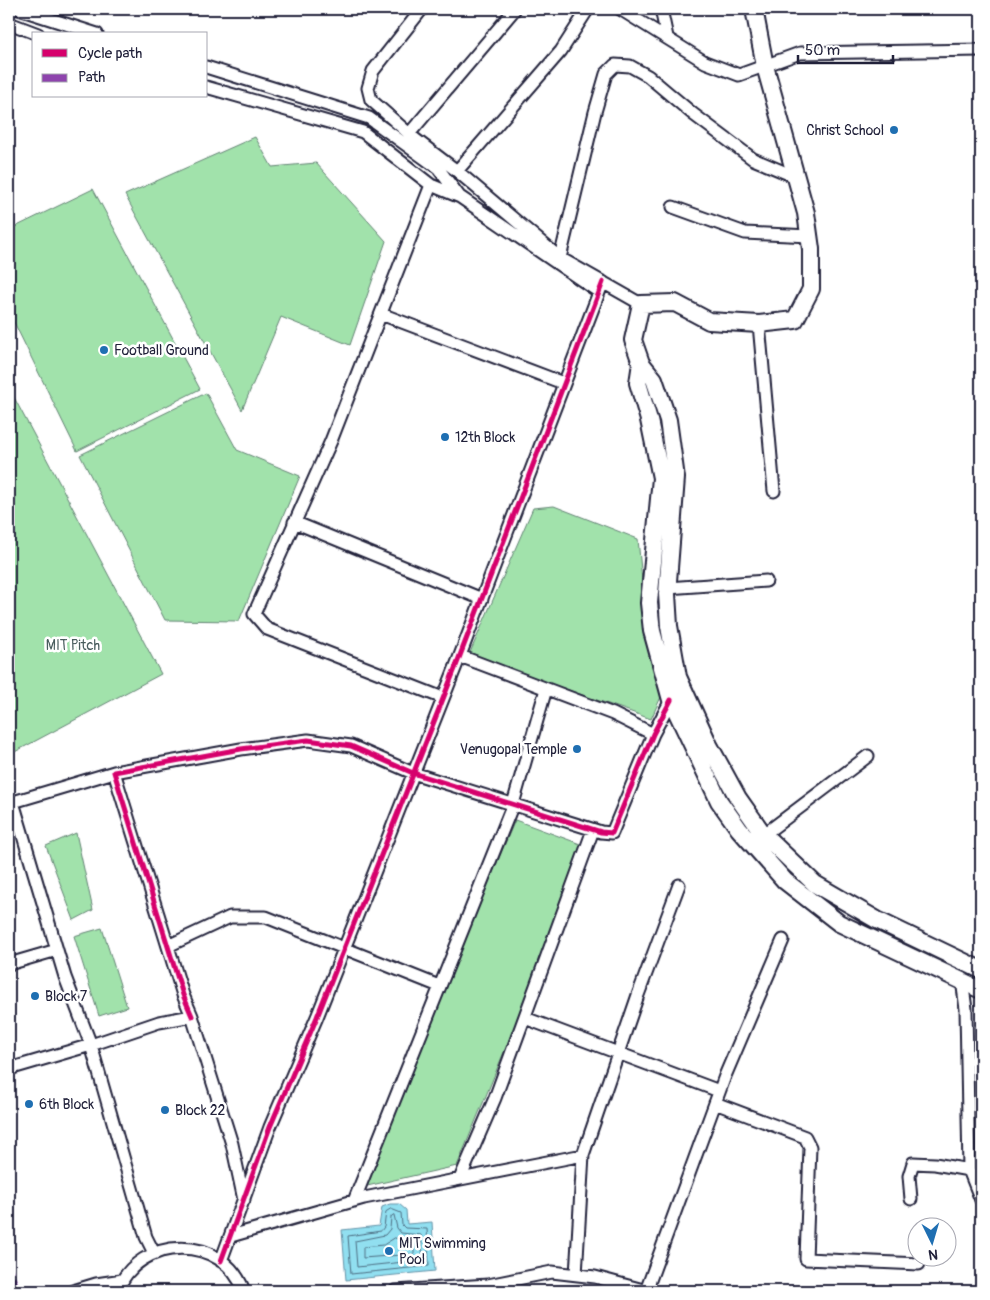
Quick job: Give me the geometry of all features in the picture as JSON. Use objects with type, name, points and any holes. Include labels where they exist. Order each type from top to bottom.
[{"type":"main road","points":[[754,9],[765,66],[806,214],[810,236],[811,289],[795,320],[759,324],[709,321],[675,303],[641,304],[633,340],[641,363],[654,379],[668,420],[676,478],[667,588],[669,626],[678,677],[709,745],[758,839],[785,881],[839,923],[981,990]]},
{"type":"main road","points":[[641,363],[638,383],[649,420],[661,478],[649,602],[652,631],[671,700],[719,801],[758,839],[815,884],[876,920],[981,970]]},
{"type":"street","points":[[19,9],[91,32]]},
{"type":"street","points":[[422,9],[373,71],[368,88],[370,100],[408,134],[457,171],[560,258],[601,287]]},
{"type":"street","points":[[408,134],[514,9]]},
{"type":"street","points":[[457,171],[561,51],[588,9]]},
{"type":"street","points":[[620,9],[705,62],[739,75],[800,53],[981,50]]},
{"type":"street","points":[[662,9],[667,37]]},
{"type":"street","points":[[9,23],[33,32]]},
{"type":"street","points":[[560,258],[595,112],[606,74],[615,65],[630,66],[648,76],[693,114],[753,159],[796,177]]},
{"type":"street","points":[[208,68],[369,118],[438,168],[460,197]]},
{"type":"street","points":[[208,88],[363,132],[431,184],[460,197],[601,287],[641,304]]},
{"type":"street","points":[[431,184],[331,441],[254,614],[267,629],[443,698]]},
{"type":"street","points":[[673,207],[745,232],[810,236]]},
{"type":"street","points":[[221,1261],[232,1236],[270,1127],[460,656],[601,287]]},
{"type":"street","points":[[381,314],[563,384]]},
{"type":"street","points":[[759,324],[774,491]]},
{"type":"street","points":[[294,522],[482,599]]},
{"type":"street","points":[[667,588],[766,580]]},
{"type":"street","points":[[460,656],[613,714],[653,734]]},
{"type":"street","points":[[354,1201],[513,804],[546,689]]},
{"type":"street","points":[[154,1253],[146,1236],[92,1045],[57,950],[11,803],[114,772],[241,749],[308,740],[352,746],[413,773],[594,830],[612,833],[653,734],[671,700]]},
{"type":"street","points":[[758,839],[868,756]]},
{"type":"street","points":[[114,772],[183,995],[192,1016],[232,1144],[244,1200]]},
{"type":"street","points":[[460,1179],[525,1018],[594,830]]},
{"type":"street","points":[[576,1275],[583,1155],[618,1052],[679,885]]},
{"type":"street","points":[[168,946],[230,917],[266,918],[439,986]]},
{"type":"street","points":[[396,1291],[488,1285],[552,1272],[576,1275],[647,1291],[719,1091],[783,940]]},
{"type":"street","points":[[9,964],[57,950]]},
{"type":"street","points":[[962,980],[966,1009],[969,1170],[981,1200]]},
{"type":"street","points":[[9,1069],[92,1045],[160,1022],[192,1016]]},
{"type":"street","points":[[525,1018],[719,1091]]},
{"type":"street","points":[[715,1103],[805,1137],[810,1147],[806,1258],[908,1263]]},
{"type":"street","points":[[232,1236],[354,1201],[583,1155]]},
{"type":"street","points":[[911,1199],[910,1176],[913,1163],[935,1164],[969,1170]]},
{"type":"street","points":[[118,1291],[123,1280],[137,1263],[154,1253],[172,1248],[191,1248],[206,1252],[221,1261],[236,1275],[244,1291]]},
{"type":"street","points":[[73,1291],[96,1284],[123,1280]]},
{"type":"green space","points":[[255,137],[272,167],[316,163],[386,241],[350,345],[281,317],[242,410],[125,195]]},
{"type":"green space","name":"Football Ground","points":[[93,189],[200,389],[77,451],[9,312],[9,230]]},
{"type":"green space","name":"MIT Pitch","points":[[9,388],[161,674],[9,755]]},
{"type":"green space","points":[[206,393],[237,450],[300,476],[239,621],[165,620],[80,455]]},
{"type":"green space","points":[[554,506],[638,539],[648,643],[661,697],[651,719],[469,655],[533,508]]},
{"type":"green space","points":[[515,820],[583,845],[532,984],[457,1166],[367,1186],[458,955]]},
{"type":"green space","points":[[76,833],[93,910],[74,920],[46,846]]},
{"type":"green space","points":[[102,928],[127,1007],[99,1016],[74,936]]},
{"type":"water","name":"MIT Swimming Pool","points":[[390,1204],[399,1204],[406,1210],[407,1224],[432,1222],[435,1271],[346,1280],[342,1230],[379,1226],[382,1207]]},
{"type":"marked path","points":[[9,1266],[19,1291]]},
{"type":"cycle path","points":[[221,1261],[270,1127],[317,1017],[456,666],[603,282]]},
{"type":"cycle path","points":[[192,1016],[183,995],[114,772],[241,749],[308,740],[351,746],[413,773],[601,832],[612,833],[653,734],[671,700]]},
{"type":"place","name":"Christ School","points":[[894,130]]},
{"type":"place","name":"Football Ground","points":[[104,350]]},
{"type":"place","name":"12th Block","points":[[445,437]]},
{"type":"place","name":"Venugopal Temple","points":[[577,749]]},
{"type":"place","name":"Block 7","points":[[35,996]]},
{"type":"place","name":"6th Block","points":[[29,1104]]},
{"type":"place","name":"Block 22","points":[[165,1110]]},
{"type":"place","name":"MIT Swimming Pool","points":[[389,1251]]}]
